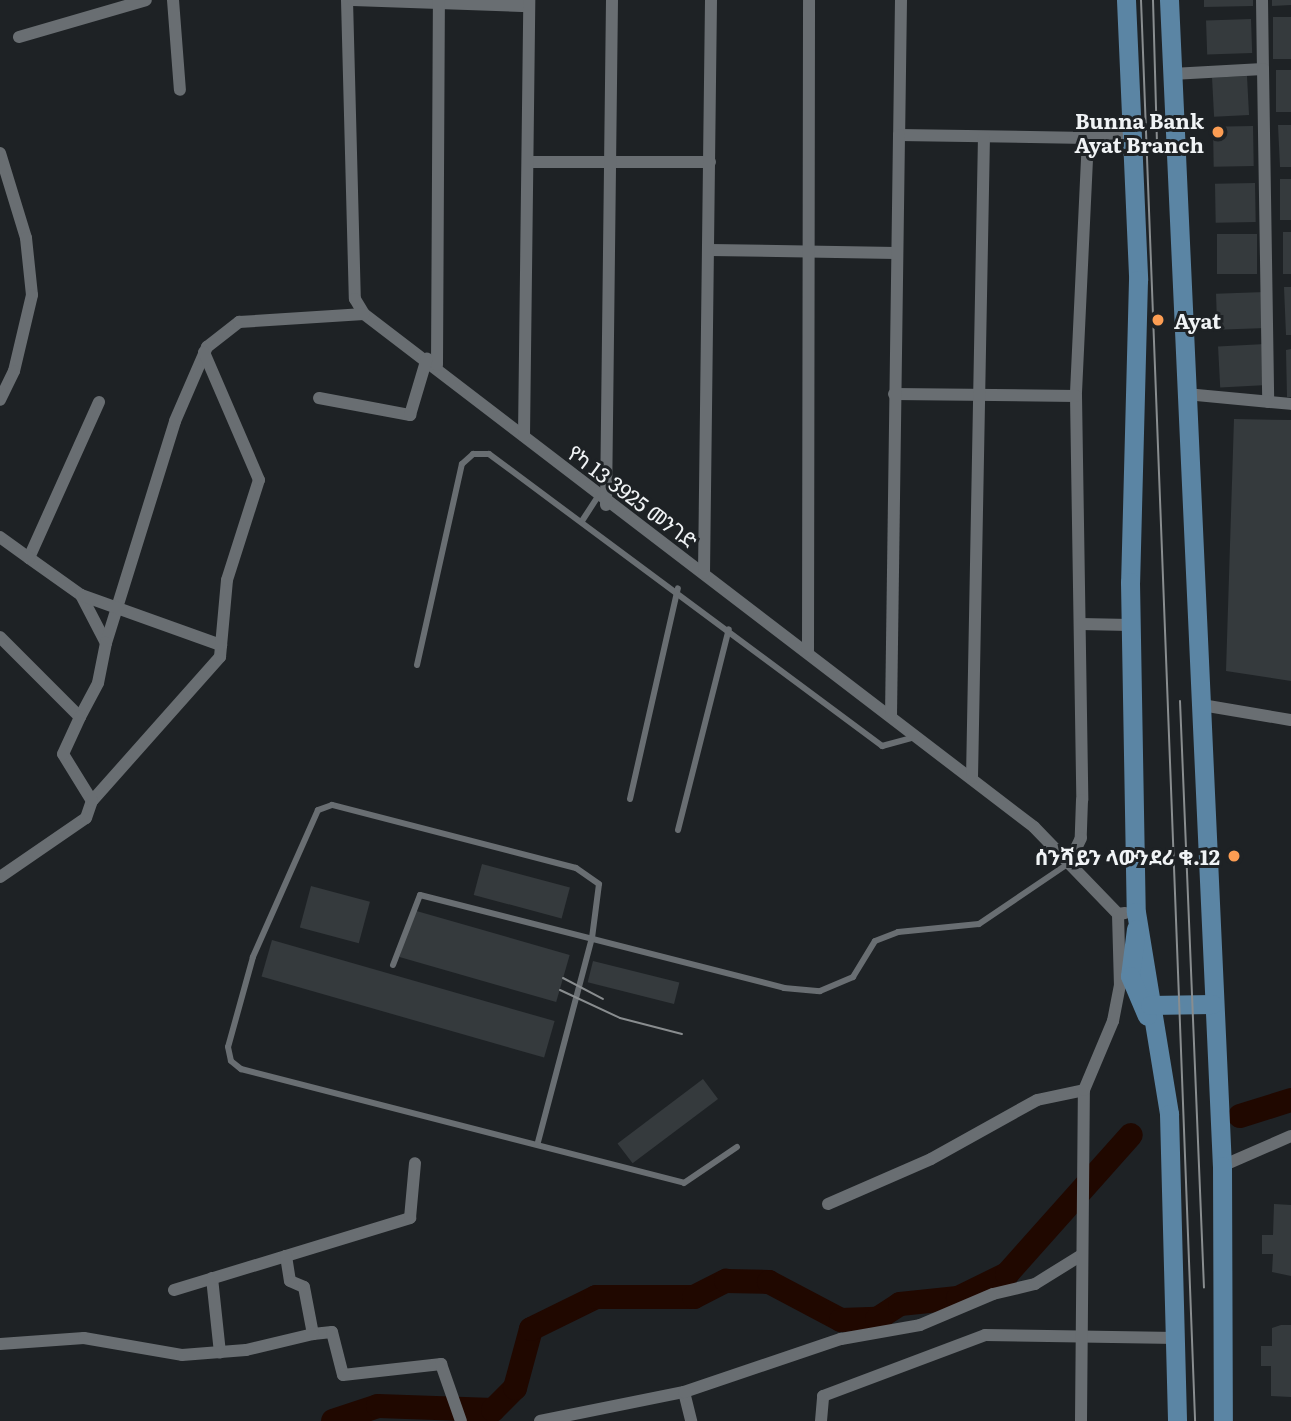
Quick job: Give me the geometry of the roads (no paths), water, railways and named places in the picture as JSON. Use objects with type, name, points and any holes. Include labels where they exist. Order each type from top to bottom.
[{"type":"main road","points":[[1126,0],[1138,280],[1130,625],[1130,976],[1152,1027]]},
{"type":"main road","points":[[1169,0],[1202,705],[1212,1004],[1222,1166],[1223,1421]]},
{"type":"main road","points":[[1130,917],[1150,1005],[1169,1114],[1177,1338],[1177,1421]]},
{"type":"main road","points":[[1150,1005],[1212,1004]]},
{"type":"street","points":[[19,37],[146,0]]},
{"type":"street","points":[[173,0],[180,90]]},
{"type":"street","points":[[92,801],[63,754],[97,683],[106,643],[175,421],[204,352],[221,330],[239,322],[364,314],[355,299],[347,0]]},
{"type":"street","points":[[353,0],[529,3],[524,436]]},
{"type":"street","points":[[601,501],[612,0]]},
{"type":"street","points":[[704,573],[711,0]]},
{"type":"street","points":[[807,652],[806,252],[809,0]]},
{"type":"street","points":[[891,716],[901,0]]},
{"type":"street","points":[[1262,0],[1268,402]]},
{"type":"street","points":[[319,398],[410,415],[432,361],[439,2]]},
{"type":"street","points":[[1172,74],[1263,69]]},
{"type":"street","points":[[899,135],[1133,138]]},
{"type":"street","points":[[972,778],[985,137]]},
{"type":"street","points":[[1069,863],[1081,838],[1082,624],[1076,396],[1088,138]]},
{"type":"street","points":[[0,153],[26,238],[32,295],[14,371],[0,400]]},
{"type":"street","points":[[529,162],[710,162]]},
{"type":"street","points":[[710,250],[896,253]]},
{"type":"street","name":"የካ 13 3925 መንገድ","points":[[364,314],[432,361],[601,501],[704,573],[972,778],[1130,917]]},
{"type":"street","points":[[0,877],[76,827],[92,801],[215,666],[221,646],[227,580],[259,480],[204,352]]},
{"type":"street","points":[[894,394],[1076,396]]},
{"type":"street","points":[[1186,394],[1291,404]]},
{"type":"street","points":[[29,558],[99,402]]},
{"type":"street","points":[[0,537],[81,595],[118,604],[221,646]]},
{"type":"street","points":[[81,595],[106,643]]},
{"type":"street","points":[[1082,624],[1130,625]]},
{"type":"street","points":[[0,637],[80,718]]},
{"type":"street","points":[[1202,705],[1291,720]]},
{"type":"street","points":[[1081,1421],[1080,1256],[1084,1090],[1121,986],[1130,917]]},
{"type":"street","points":[[828,1204],[931,1159],[1037,1100],[1084,1090]]},
{"type":"street","points":[[1222,1166],[1291,1136]]},
{"type":"street","points":[[174,1290],[410,1218],[415,1163]]},
{"type":"street","points":[[286,1256],[290,1281],[304,1287],[313,1334]]},
{"type":"street","points":[[540,1421],[684,1392],[841,1339],[920,1325],[993,1294],[1035,1284],[1080,1256]]},
{"type":"street","points":[[212,1278],[220,1353]]},
{"type":"street","points":[[0,1344],[84,1338],[182,1355],[220,1353],[332,1332],[344,1375],[441,1364],[459,1413]]},
{"type":"street","points":[[821,1421],[823,1396],[949,1345],[985,1335],[1177,1338]]},
{"type":"street","points":[[684,1392],[691,1421]]},
{"type":"lane","points":[[418,665],[462,464],[473,454],[489,454],[678,588],[883,746],[916,736]]},
{"type":"lane","points":[[582,521],[601,501]]},
{"type":"lane","points":[[630,799],[678,588]]},
{"type":"lane","points":[[678,830],[729,629]]},
{"type":"lane","points":[[538,1142],[600,900],[592,876],[332,804],[318,810],[304,830],[253,957],[228,1047],[241,1069],[538,1142],[684,1183],[737,1147]]},
{"type":"lane","points":[[393,965],[413,899],[420,895],[784,988],[820,991],[853,977],[875,941],[898,932],[979,924],[1069,863]]},
{"type":"waterway","points":[[1240,1116],[1291,1100]]},
{"type":"waterway","points":[[333,1421],[378,1406],[493,1410],[515,1388],[531,1329],[596,1297],[694,1297],[726,1281],[769,1282],[841,1320],[877,1319],[900,1304],[958,1298],[1007,1274],[1131,1135]]},
{"type":"tram line","points":[[1141,0],[1195,1421]]},
{"type":"tram line","points":[[1153,0],[1157,141]]},
{"type":"tram line","points":[[1180,701],[1204,1288]]},
{"type":"tram line","points":[[563,978],[603,999]]},
{"type":"tram line","points":[[560,990],[620,1018],[682,1034]]},
{"type":"place","name":"Bunna Bank Ayat Branch","points":[[1218,132]]},
{"type":"place","name":"Ayat","points":[[1158,320]]},
{"type":"place","name":"ሰንሻይን ላውንደሪ ቁ.12","points":[[1234,856]]}]
